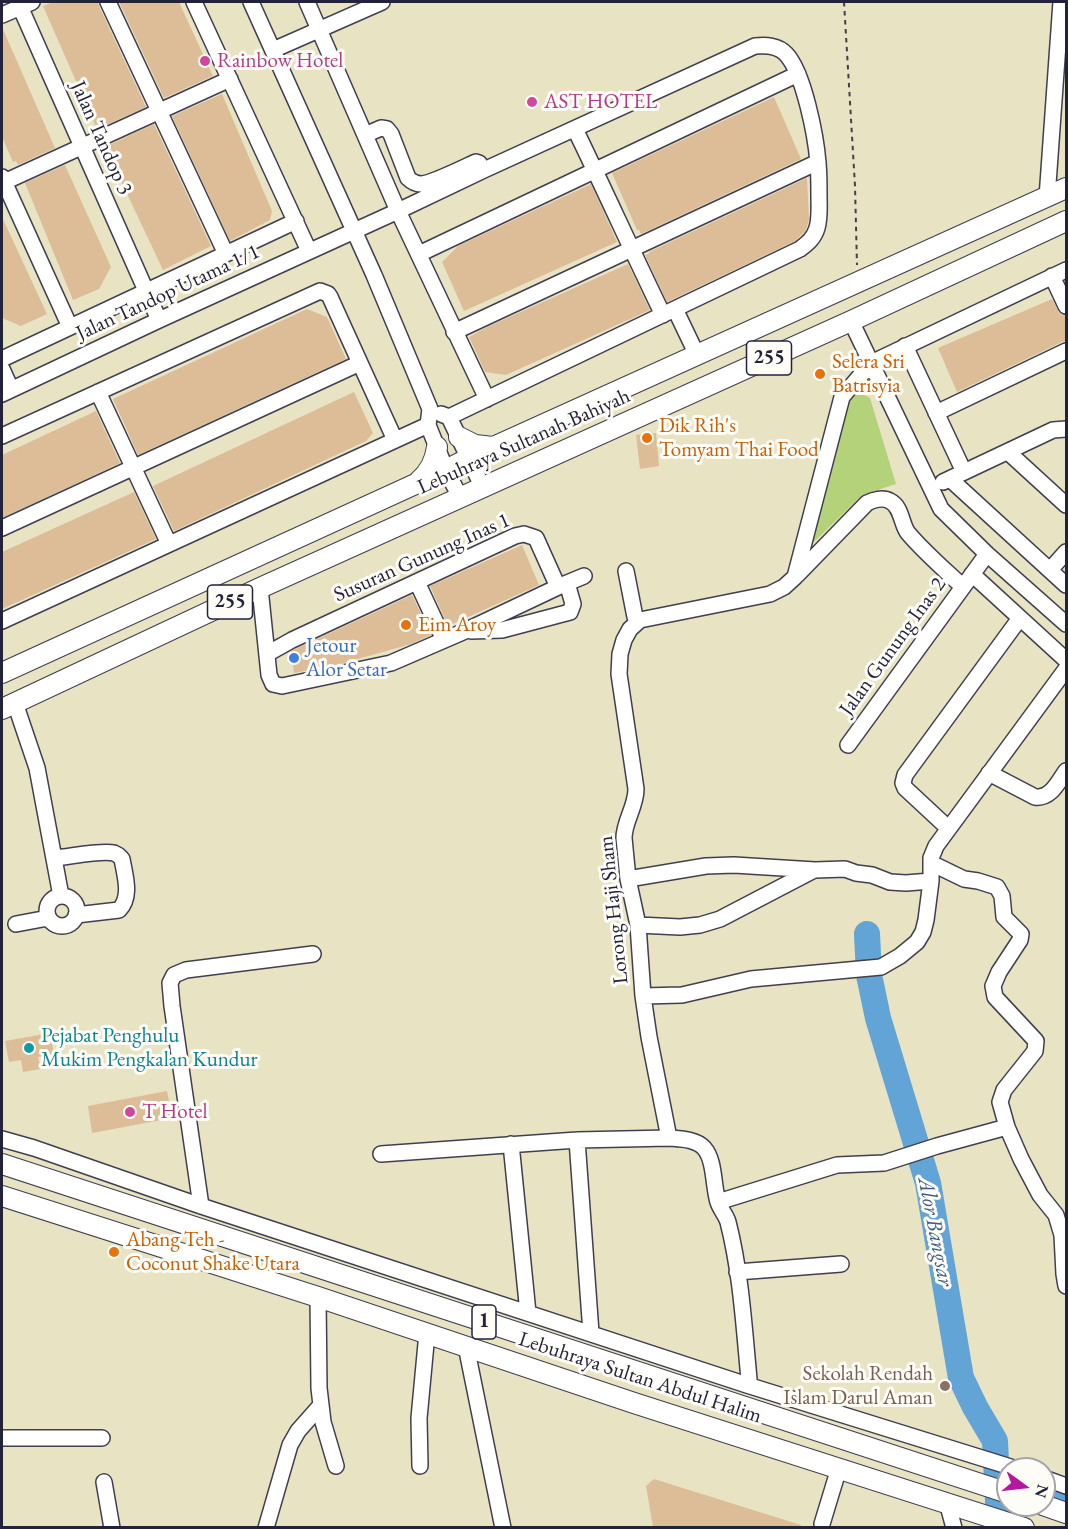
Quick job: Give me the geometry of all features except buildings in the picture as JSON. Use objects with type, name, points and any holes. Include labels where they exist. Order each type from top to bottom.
[{"type":"main road","name":"Lebuhraya Sultanah Bahiyah","points":[[2,673],[493,447],[1066,188]]},
{"type":"main road","name":"Lebuhraya Sultanah Bahiyah","points":[[8,706],[460,497],[1062,227]]},
{"type":"main road","points":[[459,437],[475,445],[493,447]]},
{"type":"main road","points":[[415,484],[428,472],[436,456],[437,447]]},
{"type":"main road","name":"Lebuhraya Sultan Abdul Halim","points":[[2,1164],[996,1489]]},
{"type":"main road","name":"Lebuhraya Sultan Abdul Halim","points":[[2,1196],[318,1297],[634,1403],[1024,1527]]},
{"type":"street","points":[[108,2],[226,254]]},
{"type":"street","points":[[194,2],[309,251]]},
{"type":"street","points":[[251,2],[374,275],[430,409],[428,425],[446,470],[460,497]]},
{"type":"street","points":[[307,2],[398,212],[487,399]]},
{"type":"street","points":[[273,50],[382,2]]},
{"type":"street","points":[[1047,198],[1061,2]]},
{"type":"street","points":[[2,15],[23,3]]},
{"type":"street","name":"Jalan Tandop 3","points":[[23,3],[82,146],[159,320]]},
{"type":"street","name":"Jalan Tandop Utama 1/1","points":[[6,392],[755,46],[767,45],[778,48],[786,54],[798,74]]},
{"type":"street","points":[[419,254],[798,74],[809,111],[818,162],[819,214],[812,239],[800,249],[449,417]]},
{"type":"street","points":[[70,327],[2,180],[230,79]]},
{"type":"street","points":[[365,135],[381,128],[387,129],[408,178],[417,184],[426,184],[476,162],[484,170]]},
{"type":"street","points":[[575,129],[631,250],[697,355]]},
{"type":"street","points":[[454,332],[818,162]]},
{"type":"street","points":[[2,359],[296,221]]},
{"type":"street","points":[[795,577],[842,397],[871,363],[1059,273],[1066,306]]},
{"type":"street","points":[[2,436],[320,291],[330,297],[395,440]]},
{"type":"street","points":[[851,321],[941,509],[987,554],[1066,624]]},
{"type":"street","points":[[905,346],[964,472]]},
{"type":"street","points":[[936,413],[1066,351]]},
{"type":"street","points":[[2,528],[360,363]]},
{"type":"street","points":[[2,369],[6,392]]},
{"type":"street","points":[[98,392],[169,544]]},
{"type":"street","points":[[430,409],[449,417],[483,488]]},
{"type":"street","points":[[2,621],[428,425]]},
{"type":"street","points":[[931,488],[1053,430],[1066,429]]},
{"type":"street","points":[[1008,452],[1066,505]]},
{"type":"street","points":[[950,479],[1066,585]]},
{"type":"street","points":[[626,571],[635,617],[639,621],[770,594],[784,587],[795,577],[867,503],[883,499],[890,501],[897,508],[907,531],[967,581],[1020,618],[1066,660]]},
{"type":"street","name":"Susuran Gunung Inas 1","points":[[267,654],[515,536],[524,534],[536,538],[573,604],[570,612],[502,630],[465,631]]},
{"type":"street","points":[[1050,570],[1066,552]]},
{"type":"street","name":"Jalan Gunung Inas 2","points":[[848,745],[987,554]]},
{"type":"street","points":[[260,588],[271,680],[273,684],[282,686],[391,663],[584,576]]},
{"type":"street","points":[[417,582],[444,640]]},
{"type":"street","points":[[948,828],[905,788],[903,783],[905,775],[1020,618]]},
{"type":"street","name":"Lorong Haji Sham","points":[[639,621],[630,628],[620,654],[619,674],[636,789],[634,807],[624,831],[628,879],[638,925],[643,996],[649,1037],[669,1138]]},
{"type":"street","points":[[643,996],[682,994],[751,980],[881,967],[900,956],[917,942],[923,932],[931,881],[931,858],[936,846],[1066,669]]},
{"type":"street","points":[[8,706],[37,768],[61,896]]},
{"type":"street","points":[[989,773],[1040,798],[1050,794],[1066,771]]},
{"type":"street","points":[[54,858],[113,853],[122,859],[127,889],[123,906],[119,910],[76,915]]},
{"type":"street","points":[[931,862],[964,879],[997,887],[1002,896],[1004,917],[1022,934],[993,986],[995,997],[1036,1041],[1035,1051],[1004,1090],[1000,1102],[1007,1128],[1040,1195],[1061,1214],[1066,1286]]},
{"type":"street","points":[[628,879],[706,866],[734,865],[815,870],[845,869],[890,882],[931,881]]},
{"type":"street","points":[[638,925],[680,927],[720,920],[815,870]]},
{"type":"street","points":[[61,896],[72,900],[77,910],[74,920],[65,926],[55,925],[48,918],[49,902],[61,896]]},
{"type":"street","points":[[16,924],[48,918]]},
{"type":"street","points":[[201,1206],[170,983],[174,975],[186,970],[313,954]]},
{"type":"street","points":[[718,1203],[837,1165],[884,1163],[937,1146],[1007,1128]]},
{"type":"street","points":[[381,1154],[577,1140],[669,1138],[690,1141],[702,1146],[708,1152],[718,1203],[727,1220],[737,1272],[749,1378],[747,1385]]},
{"type":"street","points":[[2,1139],[747,1385],[996,1462]]},
{"type":"street","points":[[577,1140],[591,1333]]},
{"type":"street","points":[[511,1144],[528,1313]]},
{"type":"street","points":[[737,1272],[841,1264]]},
{"type":"street","points":[[318,1297],[319,1388],[323,1422],[336,1466]]},
{"type":"street","points":[[420,1466],[419,1418],[427,1333]]},
{"type":"street","points":[[466,1346],[503,1527]]},
{"type":"street","points":[[266,1527],[290,1445],[298,1431],[321,1405]]},
{"type":"street","points":[[2,1438],[102,1438]]},
{"type":"street","points":[[824,1525],[838,1468]]},
{"type":"street","points":[[104,1482],[112,1527]]},
{"type":"street","points":[[953,1504],[954,1527]]},
{"type":"path","points":[[844,2],[855,186],[858,283]]},
{"type":"green space","points":[[859,392],[870,398],[896,484],[862,495],[811,545],[846,399]]},
{"type":"waterway","name":"Alor Bangsar","points":[[867,934],[869,975],[878,1018],[928,1183],[961,1378],[995,1441],[1000,1528]]},
{"type":"waterway","points":[[1056,1495],[1066,1499]]},
{"type":"place","name":"Rainbow Hotel","points":[[205,61]]},
{"type":"place","name":"AST HOTEL","points":[[532,102]]},
{"type":"place","name":"Selera Sri Batrisyia","points":[[820,374]]},
{"type":"place","name":"Dik Rih's Tomyam Thai Food","points":[[647,438]]},
{"type":"place","name":"Eim Aroy","points":[[406,625]]},
{"type":"place","name":"Jetour Alor Setar","points":[[294,658]]},
{"type":"place","name":"Pejabat Penghulu Mukim Pengkalan Kundur","points":[[29,1048]]},
{"type":"place","name":"T Hotel","points":[[130,1112]]},
{"type":"place","name":"Abang Teh - Coconut Shake Utara","points":[[114,1252]]},
{"type":"place","name":"Sekolah Rendah Islam Darul Aman","points":[[945,1386]]}]
